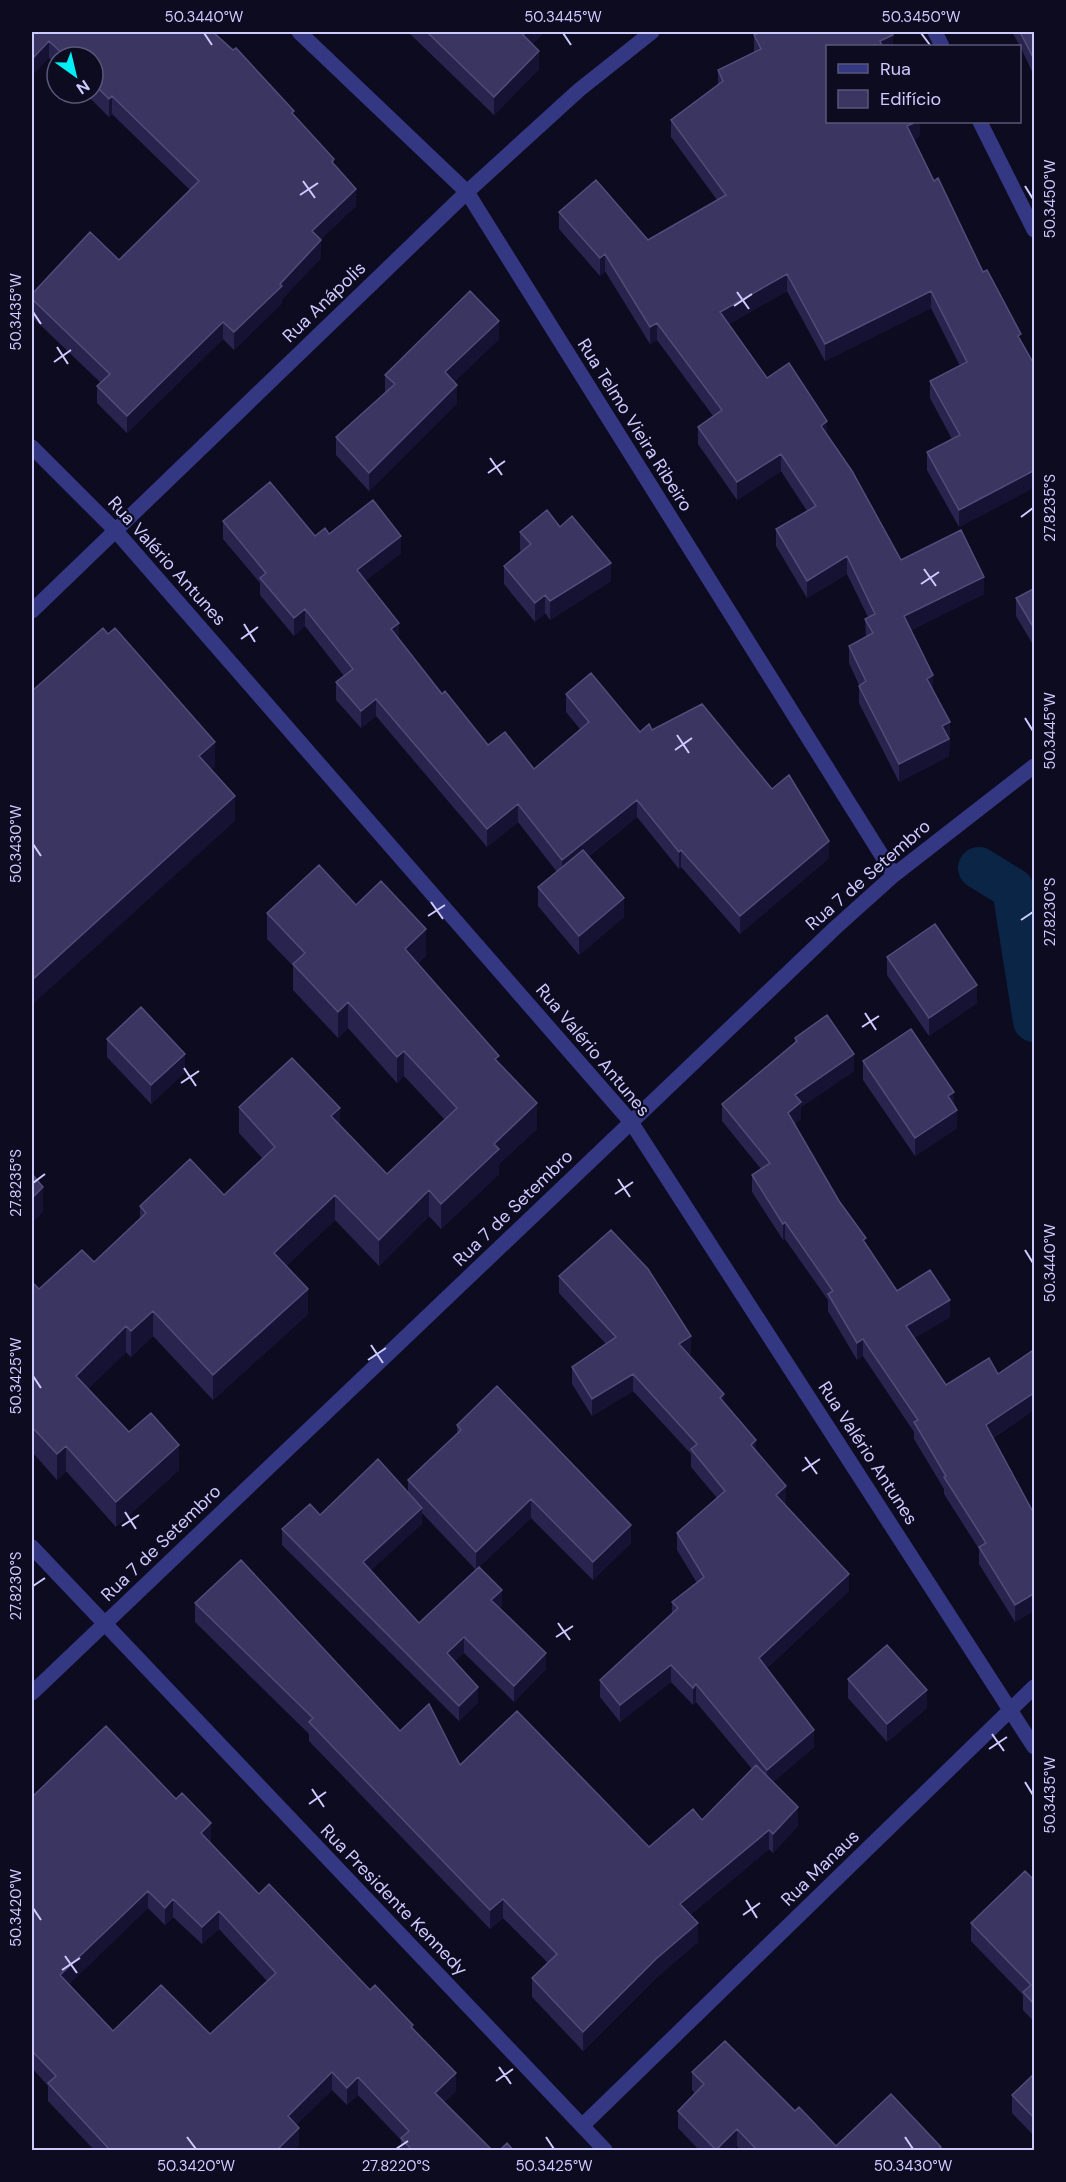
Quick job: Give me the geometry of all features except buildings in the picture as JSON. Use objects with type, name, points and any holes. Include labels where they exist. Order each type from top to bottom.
[{"type":"street","name":"Rua Telmo Vieira Ribeiro","points":[[299,32],[467,192],[894,875]]},
{"type":"street","name":"Rua Anápolis","points":[[32,611],[467,192],[579,90],[652,32]]},
{"type":"street","points":[[981,123],[1035,230]]},
{"type":"street","name":"Rua Valério Antunes","points":[[32,447],[115,530],[631,1122],[1035,1747]]},
{"type":"street","name":"Rua 7 de Setembro","points":[[32,1693],[631,1122],[894,875],[1035,766]]},
{"type":"street","name":"Rua Presidente Kennedy","points":[[32,1547],[605,2151]]},
{"type":"street","name":"Rua Manaus","points":[[582,2126],[1035,1687]]},
{"type":"waterway","points":[[979,868],[1013,889],[1034,1021]]}]
